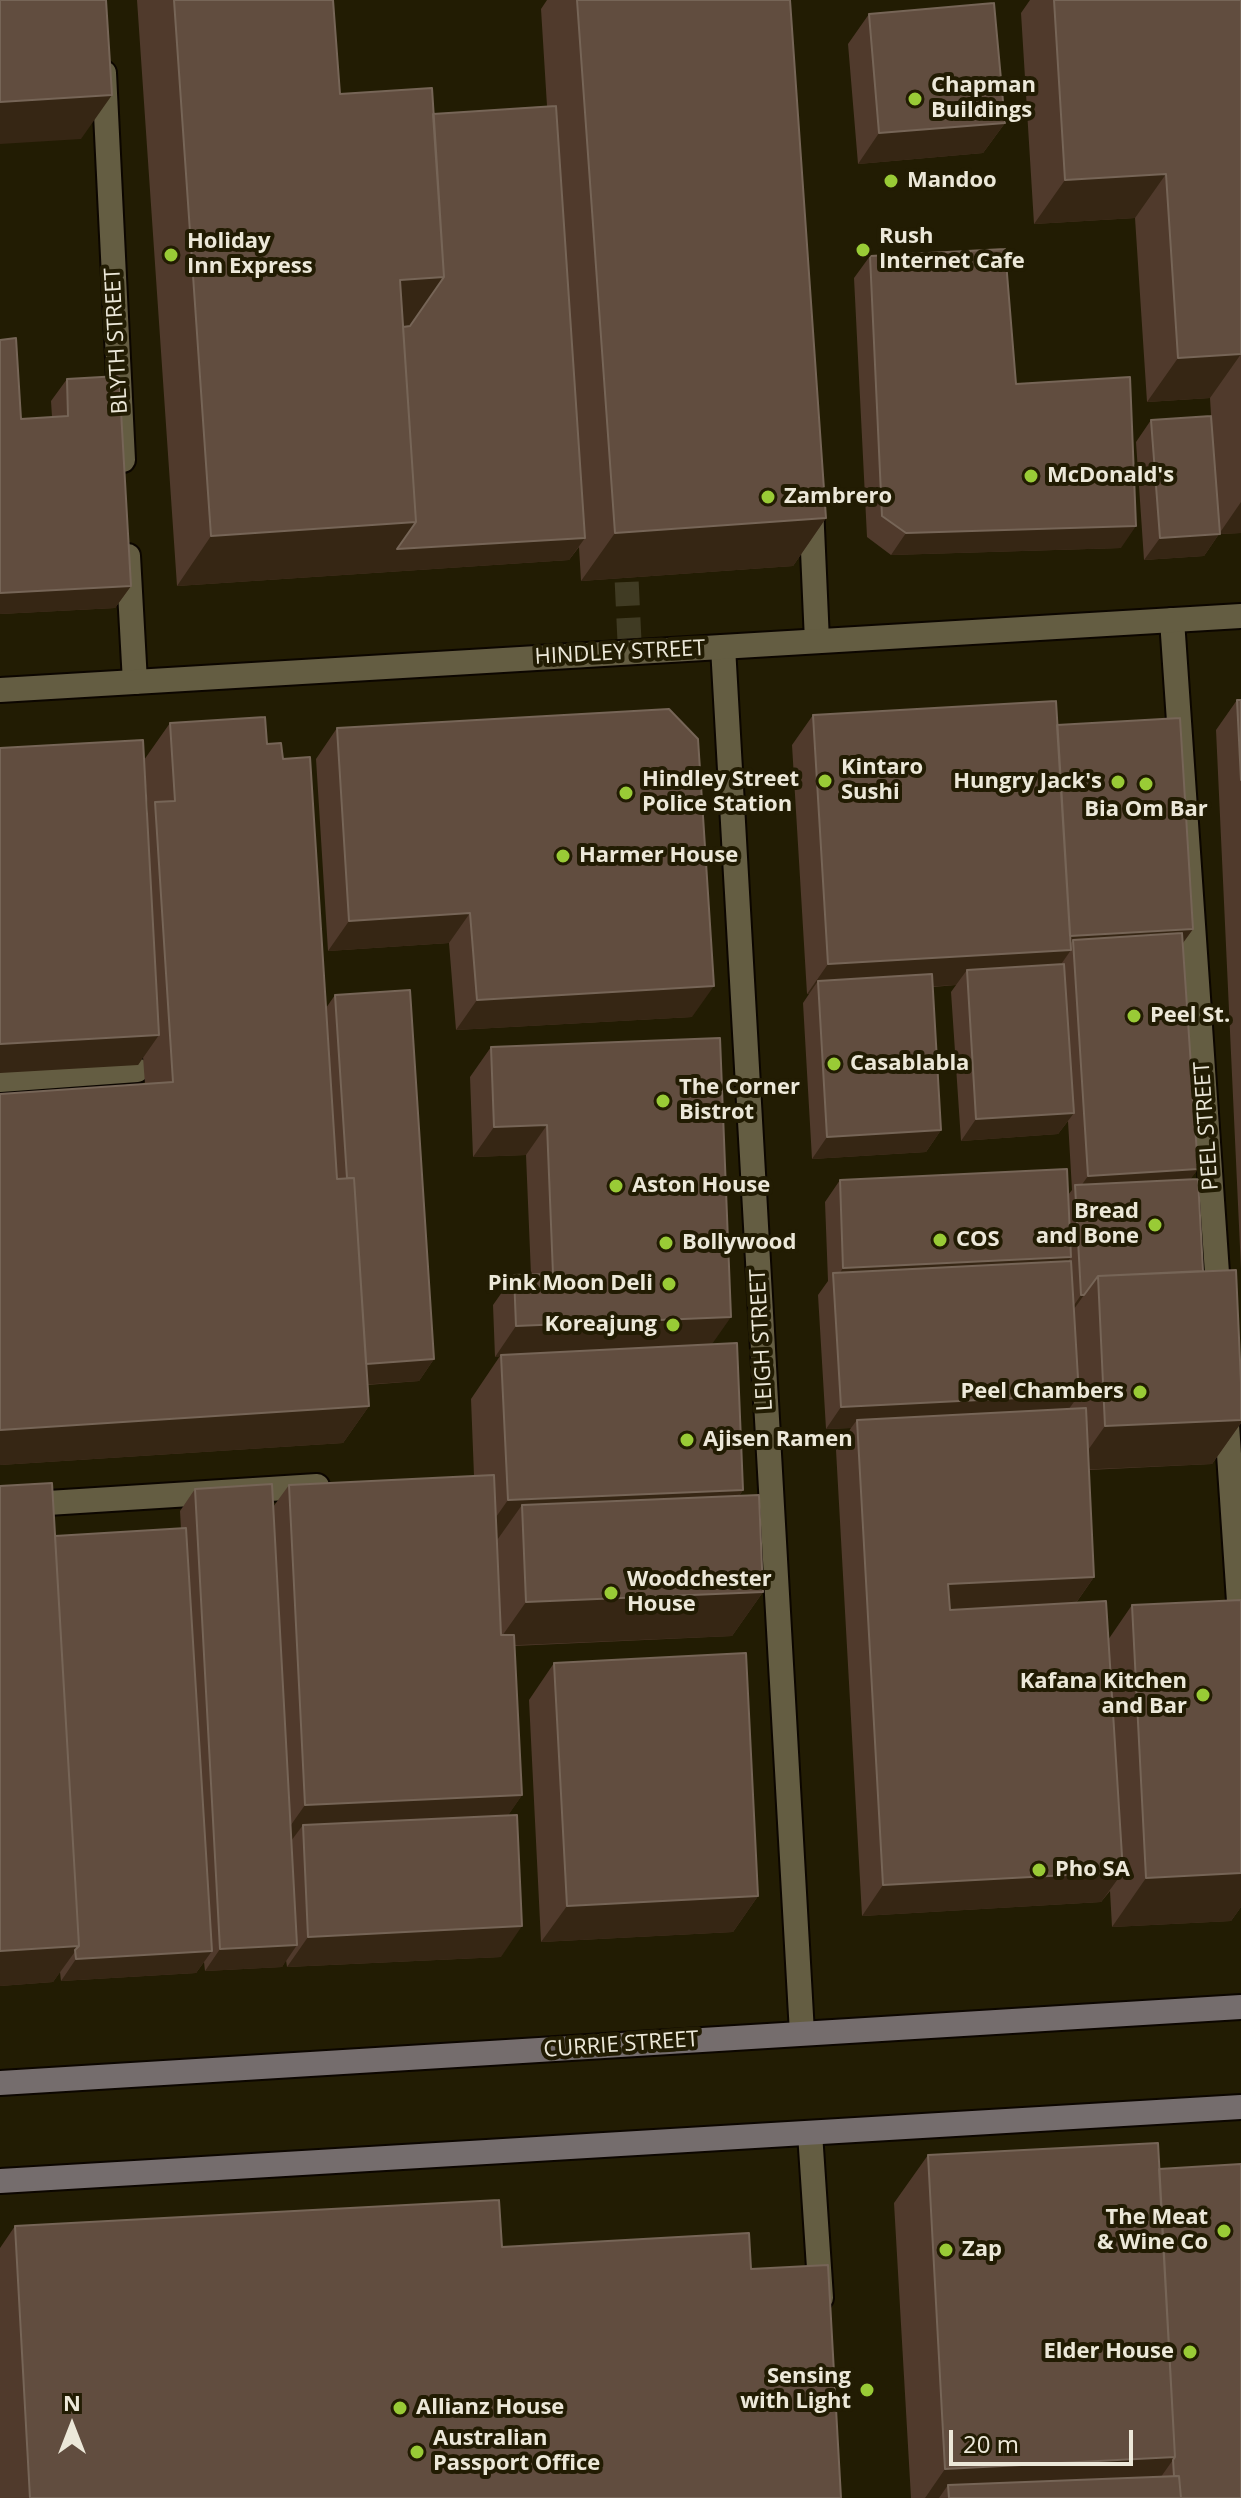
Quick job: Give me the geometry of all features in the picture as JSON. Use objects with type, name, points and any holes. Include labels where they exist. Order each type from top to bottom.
[{"type":"main road","name":"CURRIE STREET","points":[[0,2083],[1241,2007]]},
{"type":"main road","points":[[0,2181],[1241,2107]]},
{"type":"street","name":"BLYTH STREET","points":[[103,57],[125,488]]},
{"type":"street","points":[[810,484],[817,641]]},
{"type":"street","points":[[127,536],[135,682]]},
{"type":"street","name":"HINDLEY STREET","points":[[0,690],[1241,616]]},
{"type":"street","name":"PEEL STREET","points":[[1172,620],[1220,1320]]},
{"type":"street","name":"LEIGH STREET","points":[[723,647],[802,2033]]},
{"type":"street","points":[[0,1080],[137,1070]]},
{"type":"street","points":[[1225,1383],[1241,1631]]},
{"type":"street","points":[[0,1506],[344,1484]]},
{"type":"street","points":[[810,2133],[823,2328]]},
{"type":"building","points":[[0,0],[106,0],[112,95],[0,102]]},
{"type":"building","points":[[174,0],[333,0],[340,94],[432,88],[444,277],[400,280],[416,522],[211,536]]},
{"type":"building","points":[[577,0],[790,0],[826,518],[615,533]]},
{"type":"building","points":[[1054,0],[1241,0],[1241,354],[1178,358],[1166,174],[1065,180]]},
{"type":"building","name":"Chapman Buildings","points":[[994,3],[1005,123],[879,133],[869,14]]},
{"type":"building","points":[[556,106],[585,538],[397,549],[416,522],[403,327],[410,326],[444,277],[433,114]]},
{"type":"building","points":[[1005,249],[1016,384],[1130,377],[1136,526],[906,533],[882,516],[870,256]]},
{"type":"building","points":[[16,338],[21,419],[68,416],[67,379],[119,376],[131,586],[0,593],[0,340]]},
{"type":"building","points":[[1211,416],[1220,534],[1160,538],[1151,420]]},
{"type":"building","points":[[1237,700],[1241,700],[1241,780]]},
{"type":"building","points":[[1056,701],[1071,950],[828,964],[813,715]]},
{"type":"building","name":"Harmer House","points":[[669,709],[698,739],[714,986],[477,1000],[470,913],[349,921],[337,728]]},
{"type":"building","points":[[265,717],[267,744],[281,743],[283,759],[310,757],[337,1179],[354,1178],[369,1406],[0,1430],[0,1094],[173,1082],[155,802],[175,801],[170,723]]},
{"type":"building","points":[[1180,718],[1193,929],[1070,936],[1057,725]]},
{"type":"building","points":[[143,740],[159,1035],[0,1044],[0,748]]},
{"type":"building","points":[[1182,933],[1198,1169],[1088,1176],[1073,940]]},
{"type":"building","points":[[1064,964],[1074,1113],[976,1119],[967,970]]},
{"type":"building","points":[[932,974],[941,1130],[827,1137],[818,981]]},
{"type":"building","points":[[410,990],[434,1359],[366,1364],[354,1178],[347,1178],[335,995]]},
{"type":"building","name":"Aston House","points":[[720,1038],[731,1317],[516,1326],[514,1275],[553,1274],[547,1125],[494,1127],[491,1047]]},
{"type":"building","name":"COS","points":[[1067,1169],[1071,1257],[843,1268],[840,1180]]},
{"type":"building","points":[[1198,1179],[1203,1271],[1098,1276],[1081,1295],[1075,1185]]},
{"type":"building","points":[[1071,1261],[1079,1395],[841,1407],[833,1273]]},
{"type":"building","points":[[1236,1270],[1241,1420],[1105,1426],[1098,1276]]},
{"type":"building","points":[[737,1343],[743,1490],[508,1500],[501,1355]]},
{"type":"building","points":[[1086,1408],[1094,1577],[948,1584],[950,1610],[1106,1601],[1123,1872],[883,1885],[857,1420]]},
{"type":"building","points":[[494,1475],[501,1635],[514,1635],[522,1795],[305,1805],[289,1485]]},
{"type":"building","points":[[52,1483],[79,1946],[0,1951],[0,1486]]},
{"type":"building","points":[[272,1484],[297,1945],[220,1949],[195,1489]]},
{"type":"building","points":[[759,1495],[763,1592],[526,1602],[522,1505]]},
{"type":"building","points":[[186,1528],[212,1951],[76,1959],[75,1950],[79,1946],[55,1536]]},
{"type":"building","points":[[1241,1600],[1241,1873],[1146,1878],[1132,1605]]},
{"type":"building","points":[[746,1653],[758,1896],[567,1906],[554,1663]]},
{"type":"building","points":[[517,1815],[522,1926],[308,1937],[303,1825]]},
{"type":"building","points":[[1158,2143],[1175,2457],[945,2469],[928,2155]]},
{"type":"building","name":"Elder House","points":[[1241,2164],[1241,2498],[1181,2498],[1179,2476],[1174,2476],[1159,2169]]},
{"type":"building","name":"Allianz House","points":[[499,2200],[502,2247],[749,2233],[751,2269],[828,2265],[841,2498],[30,2498],[15,2226]]},
{"type":"building","points":[[1179,2476],[1181,2498],[949,2498],[948,2485]]},
{"type":"tunnel","points":[[625,546],[630,652]]},
{"type":"place","name":"Chapman Buildings","points":[[915,99]]},
{"type":"place","name":"Mandoo","points":[[891,181]]},
{"type":"place","name":"Rush Internet Cafe","points":[[863,250]]},
{"type":"place","name":"Holiday Inn Express","points":[[171,255]]},
{"type":"place","name":"McDonald's","points":[[1031,476]]},
{"type":"place","name":"Zambrero","points":[[768,497]]},
{"type":"place","name":"Kintaro Sushi","points":[[825,781]]},
{"type":"place","name":"Hungry Jack's","points":[[1118,782]]},
{"type":"place","name":"Bia Om Bar","points":[[1146,784]]},
{"type":"place","name":"Hindley Street Police Station","points":[[626,793]]},
{"type":"place","name":"Harmer House","points":[[563,856]]},
{"type":"place","name":"Peel St.","points":[[1134,1016]]},
{"type":"place","name":"Casablabla","points":[[834,1064]]},
{"type":"place","name":"The Corner Bistrot","points":[[663,1101]]},
{"type":"place","name":"Aston House","points":[[616,1186]]},
{"type":"place","name":"Bread and Bone","points":[[1155,1225]]},
{"type":"place","name":"COS","points":[[940,1240]]},
{"type":"place","name":"Bollywood","points":[[666,1243]]},
{"type":"place","name":"Pink Moon Deli","points":[[669,1284]]},
{"type":"place","name":"Koreajung","points":[[673,1325]]},
{"type":"place","name":"Peel Chambers","points":[[1140,1392]]},
{"type":"place","name":"Ajisen Ramen","points":[[687,1440]]},
{"type":"place","name":"Woodchester House","points":[[611,1593]]},
{"type":"place","name":"Kafana Kitchen and Bar","points":[[1203,1695]]},
{"type":"place","name":"Pho SA","points":[[1039,1870]]},
{"type":"place","name":"The Meat & Wine Co","points":[[1224,2231]]},
{"type":"place","name":"Zap","points":[[946,2250]]},
{"type":"place","name":"Elder House","points":[[1190,2352]]},
{"type":"place","name":"Sensing with Light","points":[[867,2390]]},
{"type":"place","name":"Allianz House","points":[[400,2408]]},
{"type":"place","name":"Australian Passport Office","points":[[417,2452]]}]
